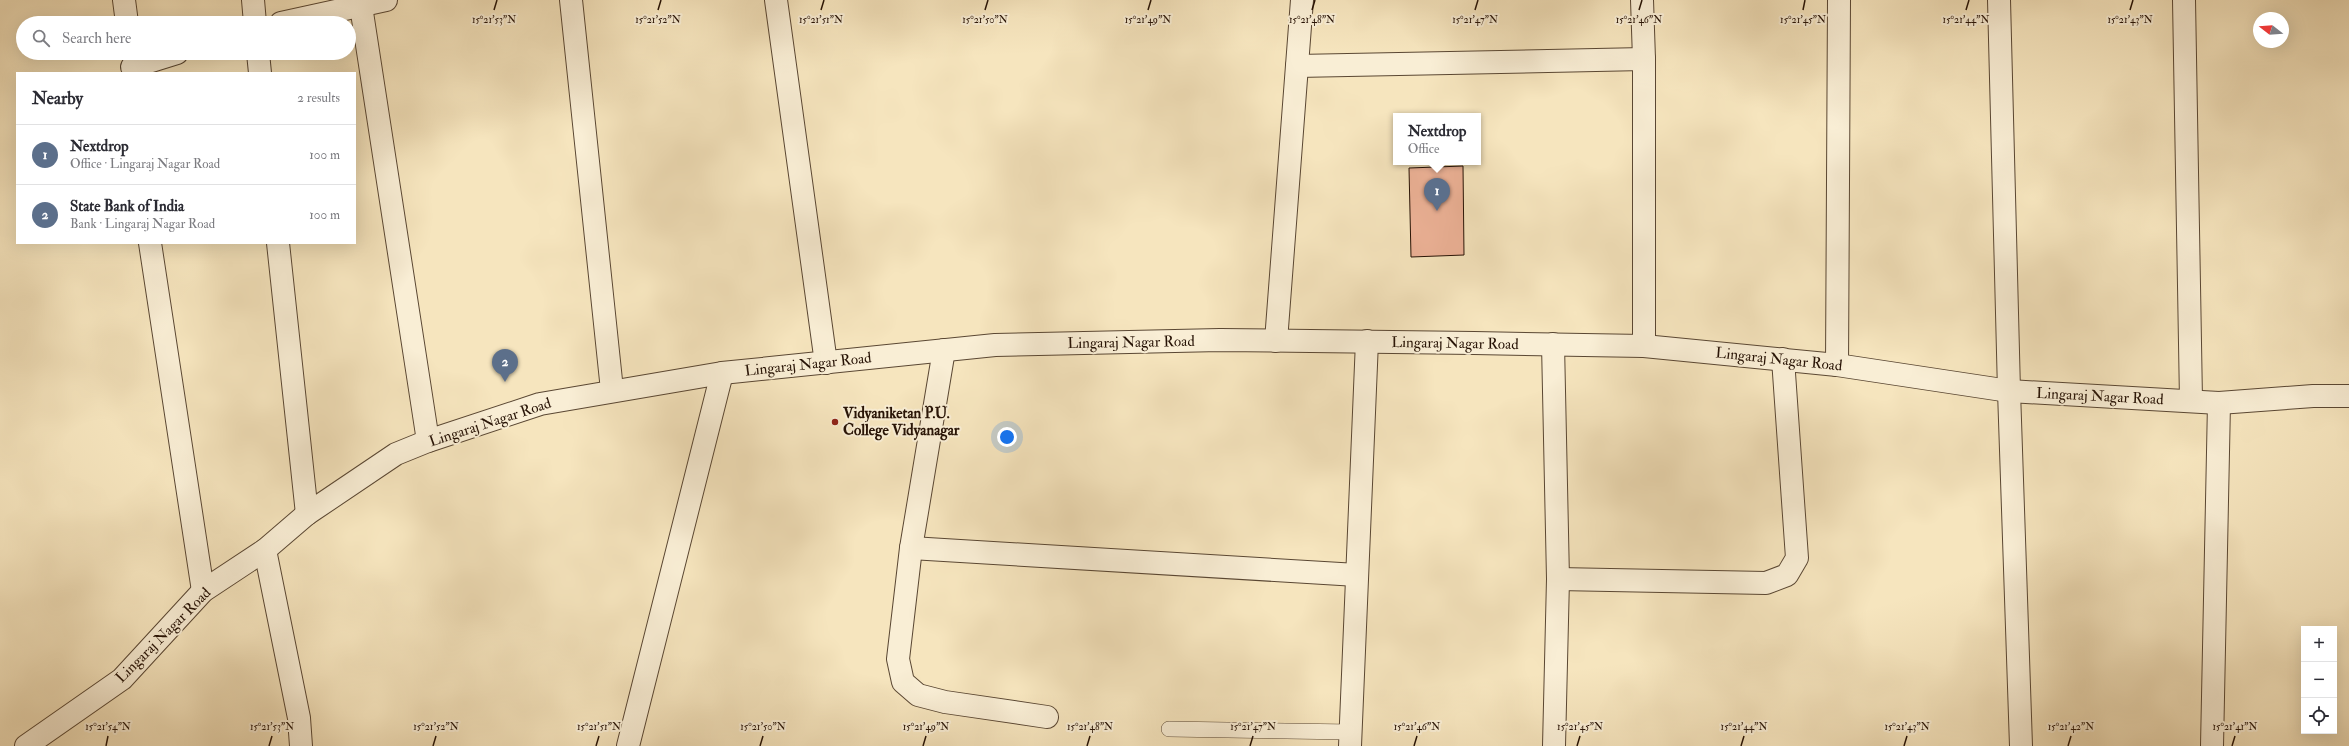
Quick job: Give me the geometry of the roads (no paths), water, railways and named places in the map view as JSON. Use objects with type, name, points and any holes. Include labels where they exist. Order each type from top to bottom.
[{"type":"street","points":[[124,0],[126,16]]},
{"type":"street","points":[[253,0],[254,16]]},
{"type":"street","points":[[314,16],[386,0]]},
{"type":"street","points":[[571,0],[612,390]]},
{"type":"street","points":[[776,0],[826,363]]},
{"type":"street","points":[[1276,341],[1302,0]]},
{"type":"street","points":[[1642,0],[1644,59],[1644,346]]},
{"type":"street","points":[[1837,365],[1839,0]]},
{"type":"street","points":[[1999,0],[2009,391],[2021,746]]},
{"type":"street","points":[[2184,0],[2191,400]]},
{"type":"street","points":[[361,6],[428,441]]},
{"type":"street","points":[[1296,66],[1644,59]]},
{"type":"street","points":[[132,64],[148,60]]},
{"type":"street","points":[[259,60],[260,72]]},
{"type":"street","points":[[150,244],[203,591]]},
{"type":"street","points":[[278,244],[307,514]]},
{"type":"street","name":"Lingaraj Nagar Road","points":[[26,746],[122,679],[203,591],[265,550],[307,514],[396,454],[428,441],[540,404],[612,390],[722,373],[995,345],[1220,340],[1367,341],[1644,346],[1837,365],[2009,391],[2191,400],[2219,403],[2313,396],[2349,396]]},
{"type":"street","points":[[1351,739],[1356,575],[1367,341]]},
{"type":"street","points":[[1553,344],[1558,579],[1554,746]]},
{"type":"street","points":[[944,350],[911,548],[898,659],[903,682],[918,694],[945,702],[1047,717]]},
{"type":"street","points":[[1558,579],[1766,584],[1787,575],[1797,558],[1783,359]]},
{"type":"street","points":[[628,746],[722,373]]},
{"type":"street","points":[[2212,746],[2219,403]]},
{"type":"street","points":[[911,548],[1356,575]]},
{"type":"street","points":[[265,550],[299,718],[301,746]]},
{"type":"lane","points":[[1169,730],[1351,739]]},
{"type":"place","name":"Nextdrop","points":[[1437,211]]},
{"type":"place","name":"State Bank of India","points":[[505,382]]},
{"type":"place","name":"Vidyaniketan P.U. College Vidyanagar","points":[[835,422]]}]
